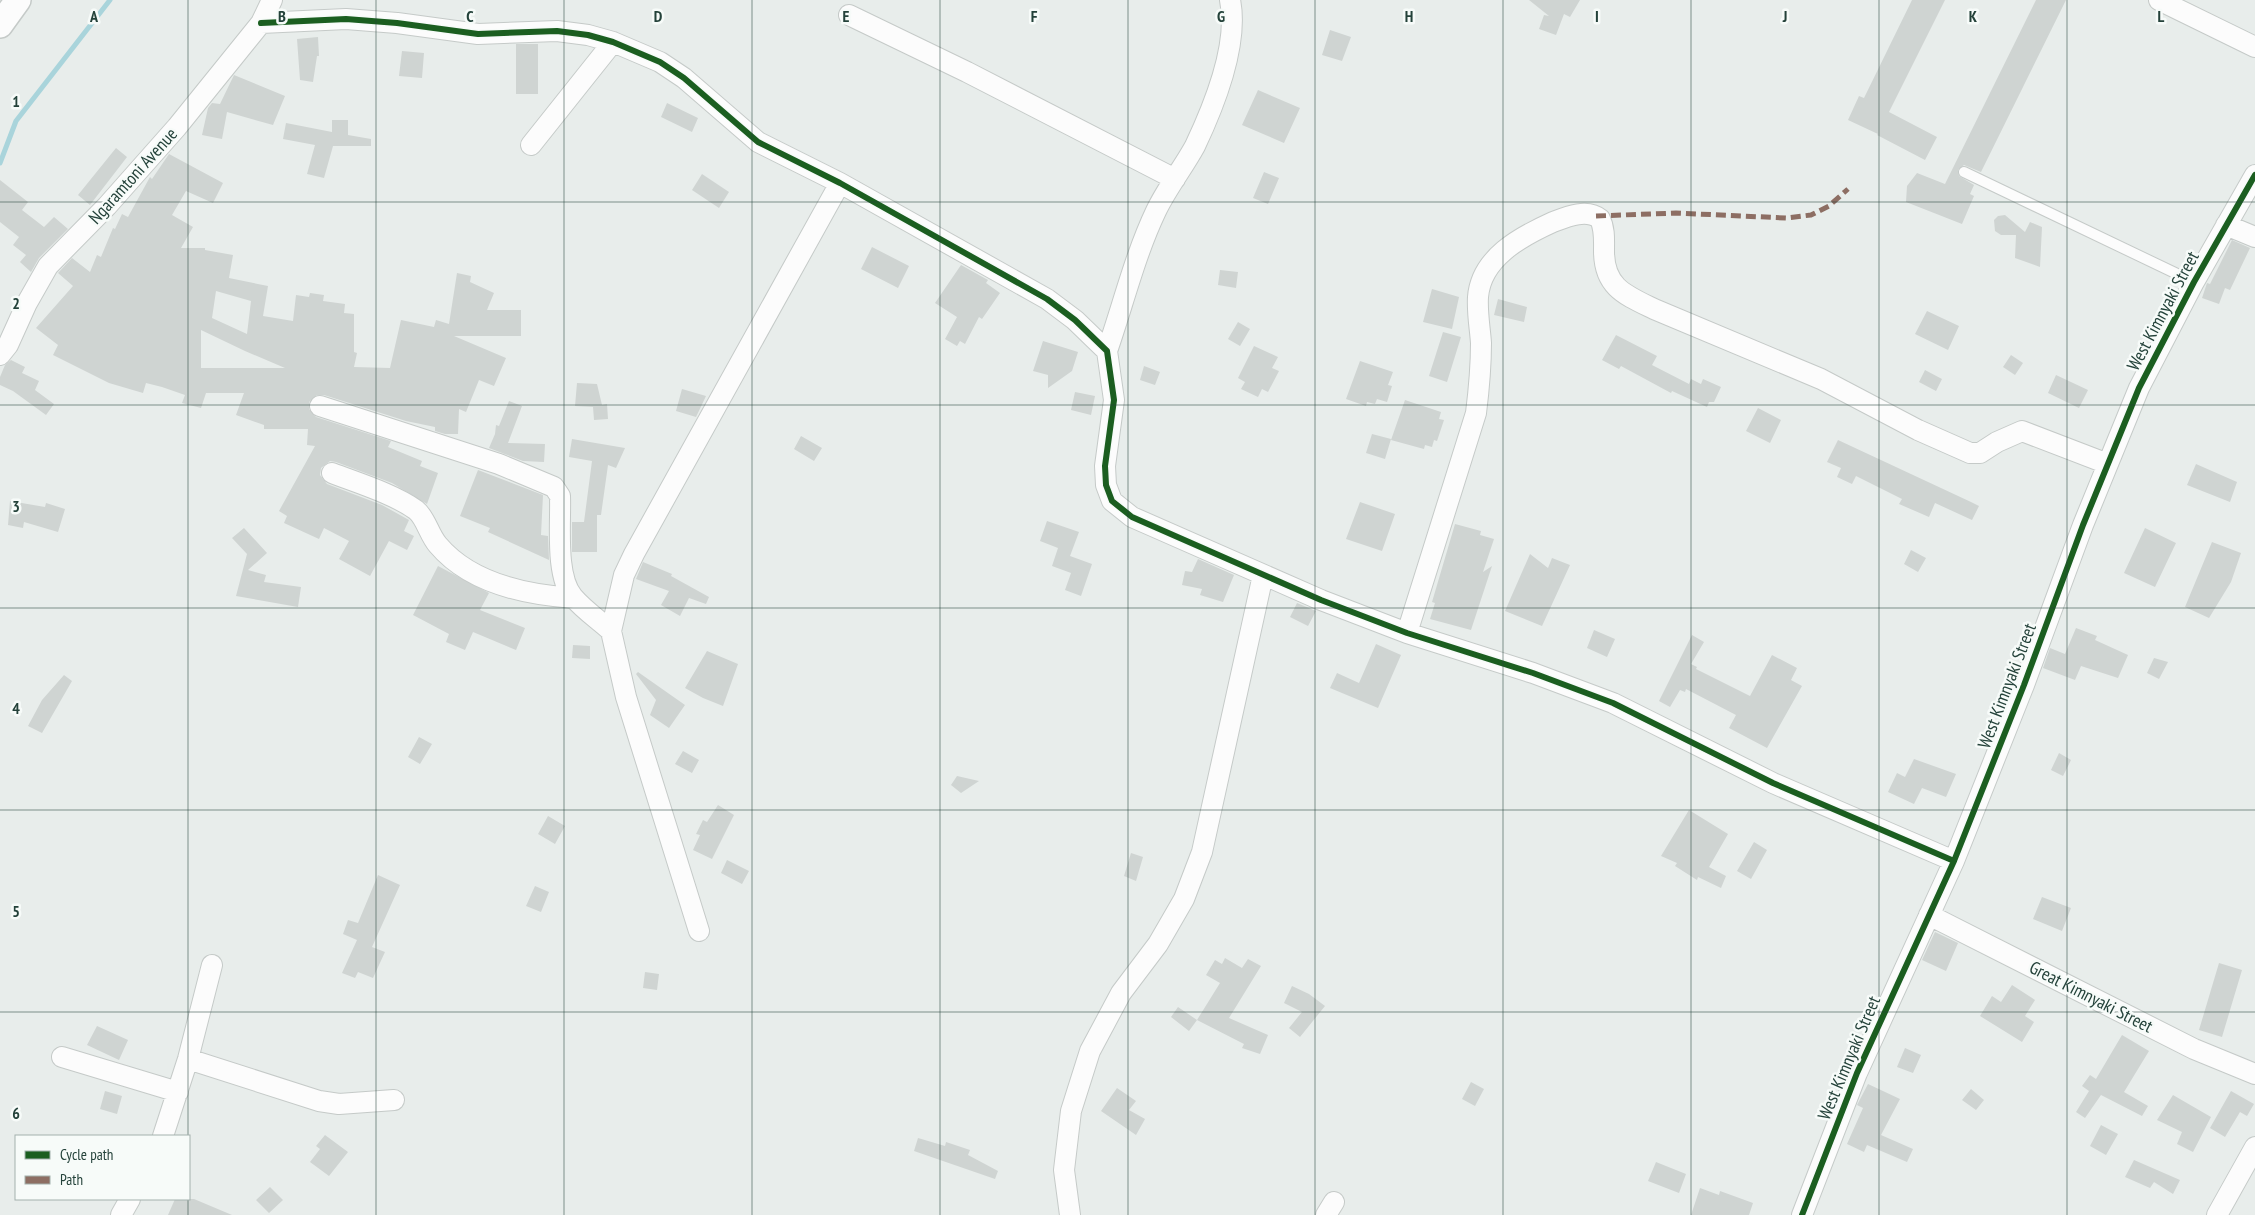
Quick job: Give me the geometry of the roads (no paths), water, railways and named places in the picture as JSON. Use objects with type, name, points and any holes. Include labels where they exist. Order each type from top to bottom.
[{"type":"street","points":[[0,24],[18,0]]},
{"type":"street","name":"Ngaramtoni Avenue","points":[[0,356],[8,345],[27,303],[48,266],[107,206],[177,127],[261,23],[272,0]]},
{"type":"street","points":[[1230,0],[1228,54],[1212,105],[1198,138],[1156,211],[1143,242],[1107,351],[1114,400],[1105,466],[1106,485],[1112,501],[1132,517],[1321,600],[1407,633],[1533,672],[1613,703],[1773,783],[1954,861]]},
{"type":"street","points":[[2159,0],[2255,47]]},
{"type":"street","points":[[849,14],[1175,179]]},
{"type":"street","points":[[261,23],[346,20],[478,34],[557,31],[588,34],[613,42],[660,62],[684,78],[758,142],[840,183],[1047,300],[1075,320],[1107,351]]},
{"type":"street","points":[[531,145],[613,42]]},
{"type":"street","name":"West Kimnyaki Street","points":[[1802,1215],[1857,1073],[1954,861],[2024,685],[2083,525],[2139,388],[2194,282],[2255,175]]},
{"type":"street","points":[[700,930],[626,697],[611,631],[624,575],[634,554],[840,183]]},
{"type":"street","points":[[1407,633],[1476,412],[1480,377],[1478,296],[1482,276],[1494,259],[1513,243],[1553,222],[1571,216],[1590,214],[1600,219],[1604,234],[1604,259],[1614,285],[1629,297],[1654,309],[1821,380],[1918,430],[1970,453],[1980,453],[1997,442],[2022,431],[2108,464]]},
{"type":"street","points":[[2226,225],[2255,237]]},
{"type":"street","points":[[320,406],[499,464],[554,487],[560,496],[561,565],[565,582],[574,598],[611,631]]},
{"type":"street","points":[[332,473],[418,511],[439,547],[455,561],[482,576],[532,594],[574,598]]},
{"type":"street","points":[[1070,1215],[1064,1170],[1071,1111],[1090,1051],[1121,993],[1158,944],[1184,899],[1202,852],[1263,575]]},
{"type":"street","name":"Great Kimnyaki Street","points":[[1929,915],[2194,1049],[2255,1074]]},
{"type":"street","points":[[163,1135],[188,1059],[212,965]]},
{"type":"street","points":[[62,1057],[178,1092]]},
{"type":"street","points":[[188,1059],[319,1101],[338,1104],[394,1100]]},
{"type":"street","points":[[2217,1215],[2255,1147]]},
{"type":"street","points":[[121,1215],[129,1200]]},
{"type":"lane","points":[[1964,172],[2194,282]]},
{"type":"waterway","points":[[0,163],[16,121],[110,0]]}]
